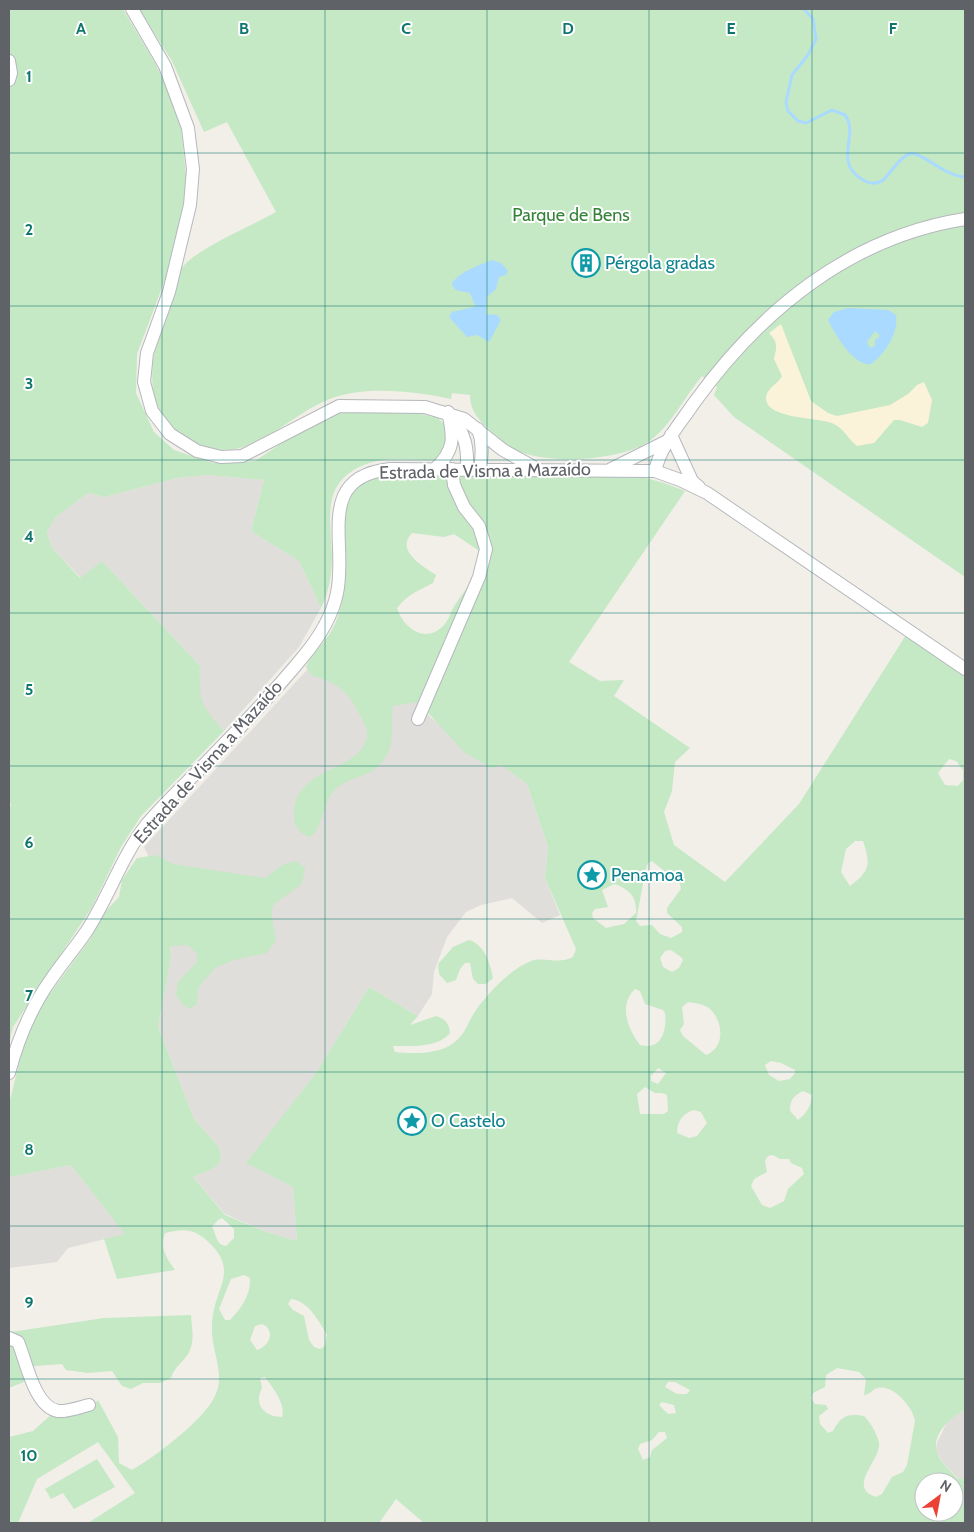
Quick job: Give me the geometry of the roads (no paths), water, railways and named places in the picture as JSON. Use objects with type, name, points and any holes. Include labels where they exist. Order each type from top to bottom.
[{"type":"street","points":[[132,9],[165,66],[188,128],[193,169],[190,205],[170,292],[147,353],[144,382],[152,411],[170,434],[197,451],[220,457],[242,456],[339,406],[395,405],[425,407],[448,412],[464,419],[503,450],[542,472]]},
{"type":"street","points":[[9,61],[11,73],[9,80]]},
{"type":"street","points":[[654,471],[669,438],[735,349],[766,318],[795,294],[832,268],[884,241],[965,218]]},
{"type":"street","points":[[448,412],[461,428],[473,469]]},
{"type":"street","points":[[435,470],[452,447],[453,434],[448,412]]},
{"type":"street","points":[[473,469],[483,453],[482,440],[478,429]]},
{"type":"street","points":[[609,470],[669,438]]},
{"type":"street","points":[[669,438],[692,481],[707,493]]},
{"type":"street","points":[[418,719],[479,577],[486,550],[479,526],[464,507],[454,486],[452,469]]},
{"type":"street","name":"Estrada de Visma a Mazaído","points":[[9,1073],[18,1042],[37,1001],[96,916],[138,837],[158,813],[278,686],[321,632],[331,612],[337,592],[340,566],[338,510],[346,491],[358,479],[378,470],[654,471],[680,480],[707,493],[965,668]]},
{"type":"street","points":[[9,1338],[18,1342],[30,1379],[43,1402],[50,1408],[60,1411],[89,1405]]},
{"type":"water","points":[[492,260],[501,263],[508,271],[506,275],[499,277],[496,289],[487,297],[486,314],[497,315],[501,320],[489,342],[477,335],[467,337],[449,317],[452,312],[474,307],[475,305],[470,293],[457,290],[452,283],[465,272]]},
{"type":"water","points":[[848,308],[888,310],[896,315],[895,329],[890,342],[881,355],[871,364],[865,364],[858,360],[845,348],[828,320],[834,312]],"holes":[[[875,331],[880,336],[875,340],[875,346],[870,348],[867,342]]]},
{"type":"waterway","points":[[804,9],[813,19],[816,39],[808,55],[792,75],[786,102],[788,111],[798,121],[806,123],[832,110],[845,115],[850,131],[849,165],[854,173],[868,182],[882,181],[901,159],[909,154],[919,156],[957,176],[965,177]]},
{"type":"place","name":"Pérgola gradas","points":[[586,263]]},
{"type":"place","name":"Penamoa","points":[[592,875]]},
{"type":"place","name":"O Castelo","points":[[412,1121]]},
{"type":"park label","name":"Parque de Bens","points":[[571,215]]}]
